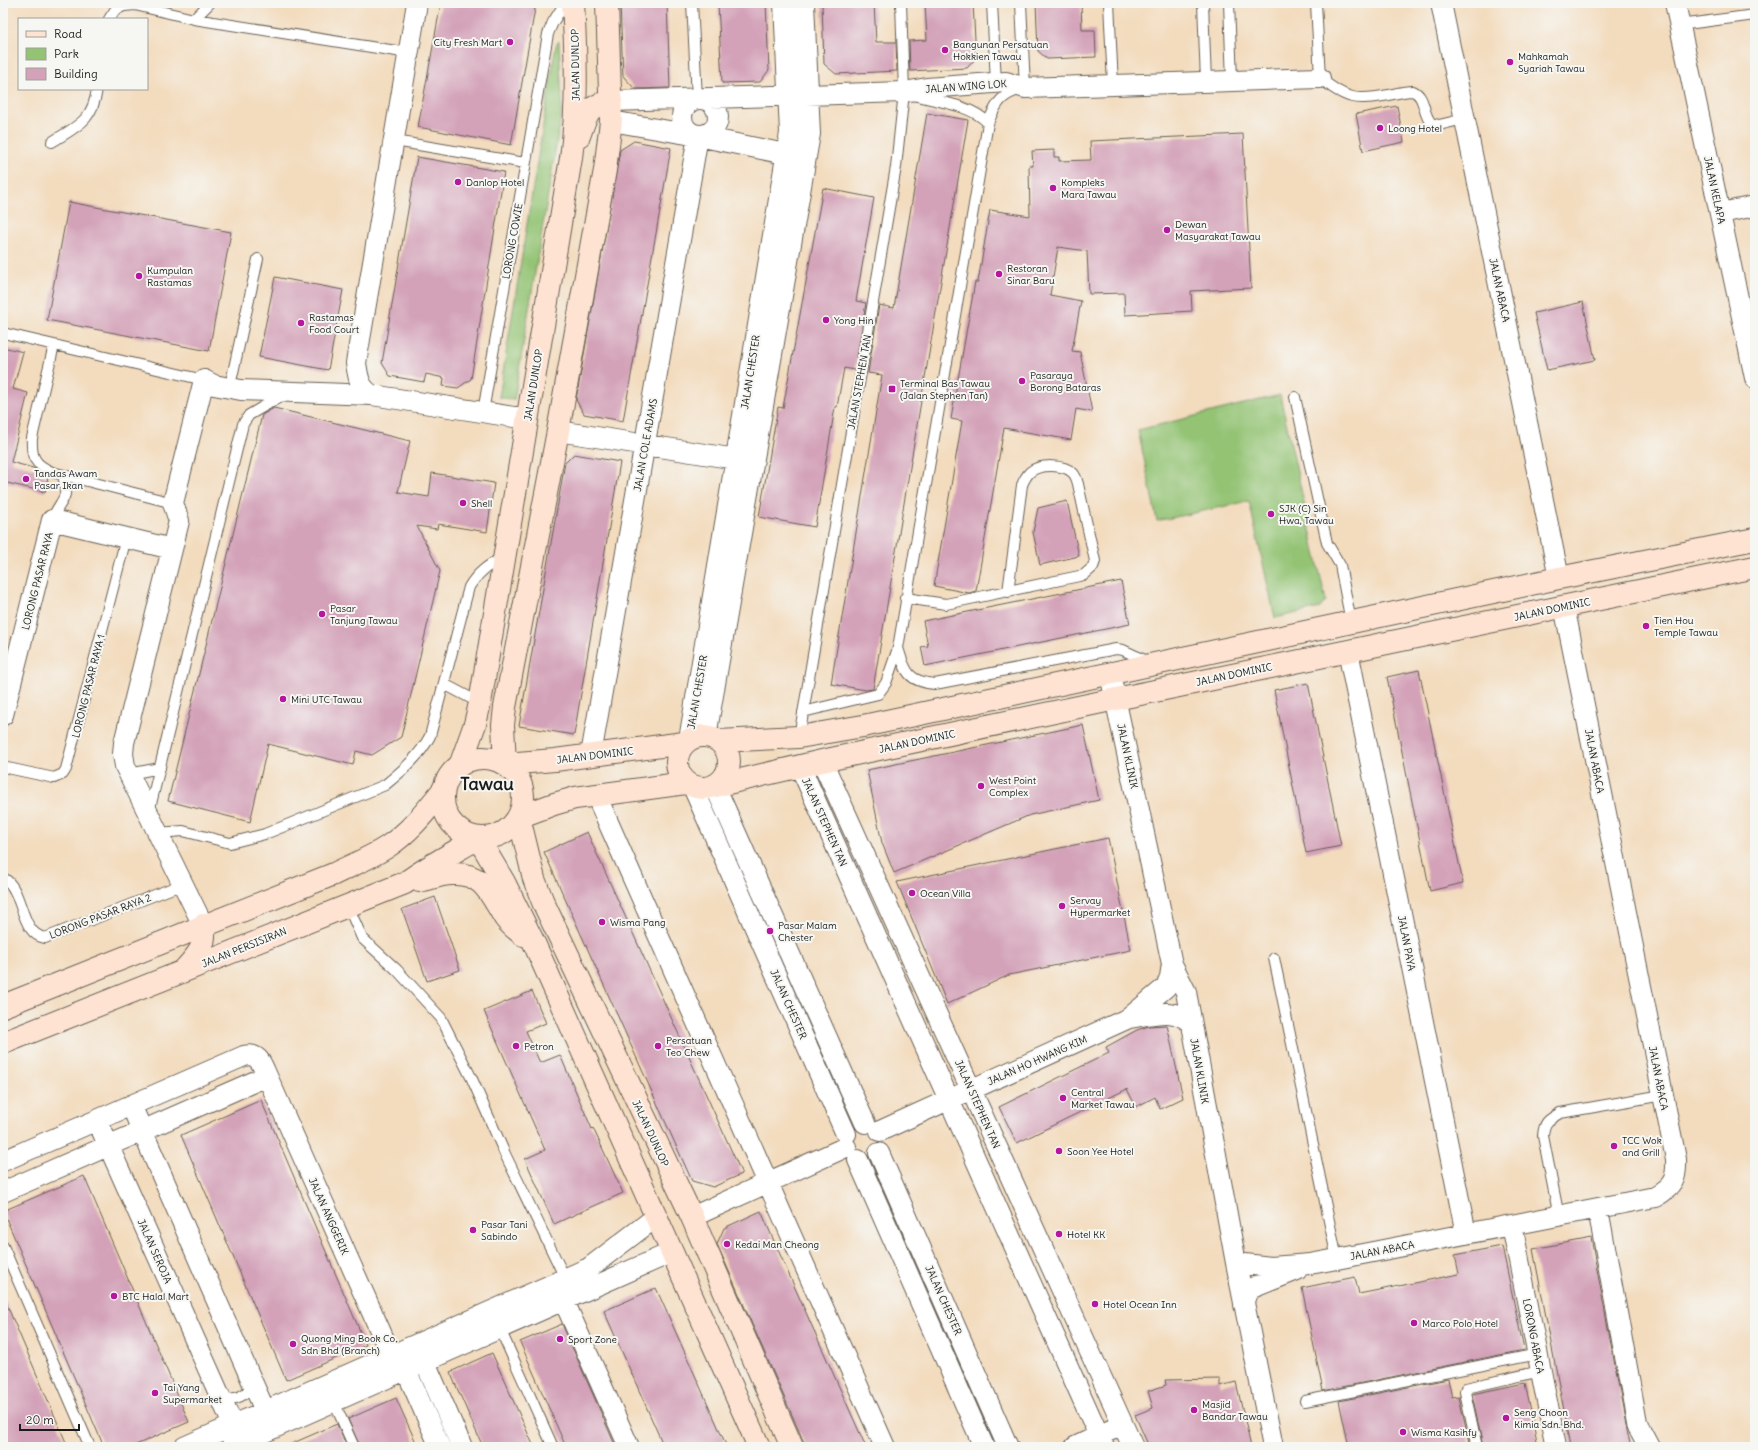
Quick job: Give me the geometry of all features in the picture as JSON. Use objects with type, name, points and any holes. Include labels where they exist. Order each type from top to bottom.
[{"type":"street","points":[[204,380],[220,375],[232,378],[327,384],[346,378],[352,371],[356,363],[395,141],[417,3]]},
{"type":"street","name":"JALAN DUNLOP","points":[[461,763],[475,724],[480,703],[571,158],[576,98],[574,3]]},
{"type":"street","points":[[505,764],[503,725],[505,707],[558,431],[603,178],[611,111],[607,3]]},
{"type":"street","name":"JALAN CHESTER","points":[[699,740],[736,459],[790,133],[784,3]]},
{"type":"street","name":"JALAN CHESTER","points":[[699,740],[810,134],[804,3]]},
{"type":"street","name":"JALAN ABACA","points":[[1441,3],[1559,578]]},
{"type":"street","name":"JALAN KELAPA","points":[[1675,3],[1755,378]]},
{"type":"street","name":"JALAN WING LOK","points":[[611,111],[697,98],[904,92],[927,88],[996,83],[1010,83],[1025,88],[1320,78]]},
{"type":"street","points":[[697,98],[710,101],[714,105],[719,117],[715,128],[710,133],[698,136],[688,131],[684,126],[682,114],[687,104],[697,98]]},
{"type":"street","points":[[571,158],[588,114],[592,107],[599,103],[611,111],[698,136],[805,158]]},
{"type":"street","name":"JALAN COLE ADAMS","points":[[591,755],[698,136]]},
{"type":"street","points":[[1721,213],[1755,206]]},
{"type":"street","points":[[356,363],[360,384],[363,389],[372,395]]},
{"type":"street","points":[[204,380],[214,385],[229,388],[372,395],[514,417],[527,417],[544,411],[570,363]]},
{"type":"street","points":[[183,971],[198,955],[203,946],[205,939],[203,925],[125,766],[123,754],[124,743],[179,521],[173,503],[204,380]]},
{"type":"street","points":[[558,431],[736,459]]},
{"type":"street","name":"LORONG PASAR RAYA","points":[[3,715],[6,693],[52,520],[172,549]]},
{"type":"street","name":"JALAN DOMINIC","points":[[505,764],[591,755],[699,740],[799,738],[1154,665],[1559,578],[1755,539]]},
{"type":"street","name":"JALAN DOMINIC","points":[[715,786],[822,761],[1116,699],[1755,567]]},
{"type":"street","points":[[1559,578],[1572,581],[1576,589],[1576,594],[1572,602],[1564,606]]},
{"type":"street","name":"JALAN ABACA","points":[[1310,1264],[1598,1210],[1655,1197],[1666,1191],[1674,1182],[1677,1171],[1676,1159],[1564,606]]},
{"type":"street","name":"JALAN PAYA","points":[[1348,651],[1466,1234]]},
{"type":"street","name":"JALAN KLINIK","points":[[1110,674],[1172,964],[1186,992],[1244,1305],[1273,1447]]},
{"type":"street","points":[[778,771],[799,738]]},
{"type":"street","points":[[699,740],[725,748],[729,756],[730,765],[727,774],[722,781],[715,786],[700,789],[689,785],[680,776],[677,768],[679,750],[699,740]]},
{"type":"street","points":[[3,1006],[334,874],[367,859],[388,846],[408,830],[422,816],[443,790],[450,775],[461,763],[472,758],[483,757],[494,759],[505,764],[514,772],[520,782],[523,793],[523,805],[519,817],[512,827],[502,834],[490,838],[478,838],[465,834],[454,827],[447,816],[443,803],[443,790]]},
{"type":"street","name":"JALAN STEPHEN TAN","points":[[822,761],[1133,1447]]},
{"type":"street","name":"JALAN STEPHEN TAN","points":[[800,766],[1102,1441]]},
{"type":"street","points":[[519,817],[554,804],[596,795],[689,785]]},
{"type":"street","name":"JALAN CHESTER","points":[[689,785],[984,1447]]},
{"type":"street","points":[[715,786],[872,1127],[883,1142],[879,1153],[870,1160],[850,1147]]},
{"type":"street","points":[[596,795],[886,1447]]},
{"type":"street","name":"JALAN DUNLOP","points":[[519,817],[532,872],[543,902],[667,1168],[692,1218],[792,1447]]},
{"type":"street","points":[[478,838],[504,882],[534,943],[759,1447]]},
{"type":"street","name":"JALAN PERSISIRAN","points":[[3,1042],[405,883],[423,869],[444,859],[478,838]]},
{"type":"street","points":[[405,883],[451,874],[462,874],[473,878],[486,887],[511,925],[534,943]]},
{"type":"street","name":"JALAN HO HWANG KIM","points":[[872,1127],[949,1100],[1129,1018],[1166,987],[1170,977],[1172,964]]},
{"type":"street","points":[[1129,1018],[1169,1012],[1184,1016],[1192,1023]]},
{"type":"street","name":"JALAN ANGGERIK","points":[[3,1161],[248,1055],[253,1055],[260,1060],[391,1355]]},
{"type":"street","points":[[3,1192],[267,1076]]},
{"type":"street","points":[[131,1105],[265,1412]]},
{"type":"street","name":"JALAN SEROJA","points":[[97,1120],[233,1426]]},
{"type":"street","points":[[850,1147],[854,1125],[872,1127]]},
{"type":"street","points":[[692,1218],[850,1147]]},
{"type":"street","name":"JALAN CHESTER","points":[[879,1153],[1008,1447]]},
{"type":"street","points":[[254,1442],[334,1402],[668,1254],[680,1245],[682,1238],[669,1198],[667,1168]]},
{"type":"street","points":[[1598,1210],[1637,1422],[1643,1438],[1649,1447]]},
{"type":"street","points":[[184,1447],[596,1264],[656,1217]]},
{"type":"street","name":"LORONG ABACA","points":[[1512,1226],[1556,1447]]},
{"type":"street","points":[[1236,1263],[1271,1267],[1310,1264]]},
{"type":"street","points":[[1244,1305],[1246,1297],[1252,1288],[1282,1278],[1310,1264]]},
{"type":"street","points":[[573,1275],[589,1290]]},
{"type":"street","points":[[564,1301],[629,1447]]},
{"type":"street","points":[[424,1362],[462,1447]]},
{"type":"street","points":[[406,1370],[440,1447]]},
{"type":"street","points":[[1075,1447],[1102,1441],[1123,1424]]},
{"type":"lane","points":[[194,19],[210,3]]},
{"type":"lane","name":"LORONG COWIE","points":[[483,412],[548,34],[553,22],[565,3]]},
{"type":"lane","points":[[692,3],[697,98]]},
{"type":"lane","name":"JALAN STEPHEN TAN","points":[[799,738],[896,167],[904,92],[901,3]]},
{"type":"lane","points":[[992,3],[996,83]]},
{"type":"lane","points":[[803,712],[878,694],[886,683],[898,648],[988,123],[993,109],[1001,99],[1010,92],[1025,88],[1021,3]]},
{"type":"lane","points":[[1109,3],[1113,85]]},
{"type":"lane","points":[[1202,3],[1206,82]]},
{"type":"lane","points":[[1229,3],[1232,81]]},
{"type":"lane","points":[[1316,3],[1320,78],[1338,92],[1357,99],[1366,100],[1413,91],[1417,92],[1422,98],[1426,116],[1431,123],[1439,125],[1464,119]]},
{"type":"lane","points":[[110,18],[115,10],[124,6],[135,5],[194,19],[409,53]]},
{"type":"lane","points":[[1679,24],[1755,15]]},
{"type":"lane","points":[[52,142],[79,125],[90,114],[96,98],[97,90]]},
{"type":"lane","points":[[904,92],[971,110],[980,115],[988,123]]},
{"type":"lane","points":[[395,141],[525,164]]},
{"type":"lane","points":[[232,378],[258,259]]},
{"type":"lane","points":[[3,333],[204,380]]},
{"type":"lane","points":[[54,345],[32,438],[32,450],[35,461],[43,468],[63,475],[173,503]]},
{"type":"lane","points":[[149,814],[243,424],[249,415],[289,392]]},
{"type":"lane","points":[[1295,397],[1327,543],[1340,566],[1351,622]]},
{"type":"lane","points":[[906,598],[946,604],[1008,592],[1084,575],[1093,566],[1094,554],[1078,484],[1074,474],[1069,470],[1062,467],[1045,466],[1032,470],[1026,476],[1022,486],[1008,592]]},
{"type":"lane","points":[[52,520],[67,492],[63,475]]},
{"type":"lane","name":"LORONG PASAR RAYA 1","points":[[3,767],[54,778],[63,774],[66,769],[126,538]]},
{"type":"lane","points":[[158,832],[183,831],[230,843],[246,840],[265,834],[385,785],[400,774],[424,748],[430,736],[469,587],[475,577],[484,569],[504,556]]},
{"type":"lane","points":[[898,648],[903,665],[909,675],[921,683],[935,684],[1116,649],[1123,650],[1154,665]]},
{"type":"lane","points":[[444,684],[480,703]]},
{"type":"lane","points":[[129,774],[160,768]]},
{"type":"lane","name":"LORONG PASAR RAYA 2","points":[[3,878],[11,884],[29,926],[39,937],[45,938],[183,884]]},
{"type":"lane","points":[[348,906],[362,938],[397,970],[441,1018],[472,1079],[505,1154],[573,1275]]},
{"type":"lane","points":[[1274,958],[1337,1259]]},
{"type":"lane","points":[[1559,1217],[1543,1136],[1544,1125],[1550,1118],[1560,1113],[1663,1095]]},
{"type":"lane","points":[[3,1246],[90,1447]]},
{"type":"lane","points":[[500,1329],[553,1447]]},
{"type":"lane","points":[[1305,1401],[1540,1363]]},
{"type":"lane","points":[[1476,1447],[1465,1392],[1466,1388],[1540,1363]]},
{"type":"lane","points":[[220,1396],[231,1400],[246,1393],[249,1390],[251,1379]]},
{"type":"lane","points":[[334,1402],[354,1447]]},
{"type":"green space","points":[[559,41],[562,102],[561,116],[514,400],[499,397],[556,45]]},
{"type":"green space","points":[[1280,395],[1326,601],[1320,608],[1275,618],[1249,501],[1157,521],[1138,430]]},
{"type":"building","points":[[441,3],[536,3],[511,145],[418,127]]},
{"type":"building","points":[[620,3],[667,3],[670,88],[635,89],[623,76]]},
{"type":"building","points":[[718,3],[766,3],[769,70],[760,82],[722,83]]},
{"type":"building","points":[[822,3],[874,3],[876,42],[896,42],[897,71],[836,74],[824,64]]},
{"type":"building","points":[[925,3],[973,3],[976,58],[967,68],[910,71],[909,41],[927,40]]},
{"type":"building","points":[[1036,3],[1081,3],[1082,30],[1095,30],[1096,57],[1047,59],[1038,51]]},
{"type":"building","name":"Loong Hotel","points":[[1397,106],[1404,142],[1363,151],[1356,114]]},
{"type":"building","points":[[927,113],[968,120],[873,689],[866,690],[831,684],[882,375],[868,373],[879,305],[894,308]]},
{"type":"building","points":[[1243,134],[1251,288],[1191,291],[1192,311],[1125,315],[1124,293],[1089,294],[1087,251],[1058,247],[1050,295],[1081,301],[1072,351],[1080,352],[1092,412],[1076,409],[1071,440],[1004,428],[976,591],[969,593],[934,586],[962,421],[951,419],[975,282],[978,282],[990,210],[1030,216],[1029,166],[1033,166],[1032,151],[1054,150],[1054,157],[1059,157],[1059,161],[1091,160],[1090,141]]},
{"type":"building","points":[[634,141],[671,148],[623,421],[584,414],[576,400],[620,150]]},
{"type":"building","points":[[417,157],[504,172],[471,379],[458,388],[443,386],[444,378],[426,374],[424,382],[390,376],[382,363]]},
{"type":"building","points":[[823,188],[874,198],[856,301],[866,303],[855,370],[844,368],[837,407],[835,407],[815,527],[759,517],[778,407],[783,408]]},
{"type":"building","name":"Kumpulan Rastamas","points":[[69,202],[231,232],[209,351],[47,320]]},
{"type":"building","name":"Rastamas Food Court","points":[[275,277],[343,290],[328,370],[259,357]]},
{"type":"building","points":[[1583,302],[1595,360],[1547,370],[1534,313]]},
{"type":"building","points":[[3,347],[23,352],[13,389],[28,393],[11,462],[33,468],[35,469],[34,473],[48,477],[45,492],[3,482],[6,470],[3,470]]},
{"type":"building","name":"Pasar Tanjung Tawau","points":[[274,408],[410,441],[398,492],[429,497],[432,473],[494,483],[487,532],[438,524],[437,529],[417,526],[440,571],[401,737],[372,755],[356,751],[353,765],[268,744],[250,822],[168,801],[262,415]]},
{"type":"building","points":[[574,454],[620,462],[574,735],[519,726],[565,463]]},
{"type":"building","points":[[1067,501],[1079,556],[1040,565],[1033,532],[1038,508]]},
{"type":"building","points":[[1121,581],[1130,624],[925,666],[921,647],[928,646],[923,621]]},
{"type":"building","points":[[1419,670],[1463,883],[1430,891],[1387,677]]},
{"type":"building","points":[[1308,683],[1341,846],[1306,853],[1274,690]]},
{"type":"building","points":[[1083,725],[1099,800],[1030,815],[894,873],[882,843],[867,770]]},
{"type":"building","points":[[587,832],[742,1174],[713,1187],[692,1181],[544,852]]},
{"type":"building","points":[[1108,838],[1131,950],[1009,975],[947,1004],[897,882]]},
{"type":"building","points":[[435,897],[460,970],[427,981],[402,909]]},
{"type":"building","points":[[532,991],[546,1023],[526,1031],[540,1063],[560,1055],[592,1129],[593,1128],[623,1193],[554,1224],[525,1159],[545,1150],[484,1011]]},
{"type":"building","points":[[1167,1025],[1183,1098],[1160,1109],[1155,1097],[1136,1107],[1127,1089],[1017,1143],[999,1107],[1109,1053],[1106,1047],[1137,1030],[1149,1026]]},
{"type":"building","points":[[261,1100],[366,1345],[286,1380],[181,1135]]},
{"type":"building","points":[[84,1176],[189,1422],[131,1447],[104,1447],[3,1211]]},
{"type":"building","points":[[761,1211],[866,1447],[806,1447],[717,1244],[724,1228]]},
{"type":"building","points":[[1591,1238],[1631,1447],[1571,1447],[1533,1249]]},
{"type":"building","name":"Marco Polo Hotel","points":[[1502,1246],[1524,1350],[1323,1391],[1302,1288],[1355,1277],[1359,1294],[1459,1274],[1455,1255]]},
{"type":"building","points":[[656,1288],[727,1447],[664,1447],[604,1311]]},
{"type":"building","points":[[3,1296],[68,1447],[3,1447]]},
{"type":"building","points":[[562,1324],[616,1447],[566,1447],[520,1342]]},
{"type":"building","points":[[492,1353],[534,1447],[483,1447],[450,1372]]},
{"type":"building","points":[[1220,1379],[1220,1386],[1236,1382],[1251,1447],[1149,1447],[1135,1415],[1153,1408],[1148,1391],[1166,1385],[1165,1380]]},
{"type":"building","name":"Wisma Kasihfy","points":[[1448,1379],[1452,1398],[1459,1397],[1470,1447],[1349,1447],[1339,1401]]},
{"type":"building","name":"Seng Choon Kimia Sdn. Bhd.","points":[[1525,1383],[1537,1441],[1510,1447],[1483,1447],[1472,1394]]},
{"type":"building","points":[[396,1398],[418,1447],[360,1447],[348,1419]]},
{"type":"building","points":[[337,1424],[347,1447],[284,1447]]},
{"type":"place","name":"City Fresh Mart","points":[[510,42]]},
{"type":"place","name":"Bangunan Persatuan Hokkien Tawau","points":[[945,50]]},
{"type":"place","name":"Mahkamah Syariah Tawau","points":[[1510,62]]},
{"type":"place","name":"Loong Hotel","points":[[1380,128]]},
{"type":"place","name":"Danlop Hotel","points":[[458,182]]},
{"type":"place","name":"Kompleks Mara Tawau","points":[[1053,188]]},
{"type":"place","name":"Dewan Masyarakat Tawau","points":[[1167,230]]},
{"type":"place","name":"Restoran Sinar Baru","points":[[999,274]]},
{"type":"place","name":"Kumpulan Rastamas","points":[[139,276]]},
{"type":"place","name":"Yong Hin","points":[[826,320]]},
{"type":"place","name":"Rastamas Food Court","points":[[301,323]]},
{"type":"place","name":"Pasaraya Borong Bataras","points":[[1022,381]]},
{"type":"place","name":"Terminal Bas Tawau (Jalan Stephen Tan)","points":[[892,389]]},
{"type":"place","name":"Tandas Awam Pasar Ikan","points":[[26,479]]},
{"type":"place","name":"Shell","points":[[463,503]]},
{"type":"place","name":"SJK (C) Sin Hwa, Tawau","points":[[1271,514]]},
{"type":"place","name":"Pasar Tanjung Tawau","points":[[322,614]]},
{"type":"place","name":"Tien Hou Temple Tawau","points":[[1646,626]]},
{"type":"place","name":"Mini UTC Tawau","points":[[283,699]]},
{"type":"place","name":"West Point Complex","points":[[981,786]]},
{"type":"place","name":"Ocean Villa","points":[[912,893]]},
{"type":"place","name":"Servay Hypermarket","points":[[1062,906]]},
{"type":"place","name":"Wisma Pang","points":[[602,922]]},
{"type":"place","name":"Pasar Malam Chester","points":[[770,931]]},
{"type":"place","name":"Petron","points":[[516,1046]]},
{"type":"place","name":"Persatuan Teo Chew","points":[[658,1046]]},
{"type":"place","name":"Central Market Tawau","points":[[1063,1098]]},
{"type":"place","name":"TCC Wok and Grill","points":[[1614,1146]]},
{"type":"place","name":"Soon Yee Hotel","points":[[1059,1151]]},
{"type":"place","name":"Pasar Tani Sabindo","points":[[473,1230]]},
{"type":"place","name":"Hotel KK","points":[[1059,1234]]},
{"type":"place","name":"Kedai Man Cheong","points":[[727,1244]]},
{"type":"place","name":"BTC Halal Mart","points":[[114,1296]]},
{"type":"place","name":"Hotel Ocean Inn","points":[[1095,1304]]},
{"type":"place","name":"Marco Polo Hotel","points":[[1414,1323]]},
{"type":"place","name":"Sport Zone","points":[[560,1339]]},
{"type":"place","name":"Quong Ming Book Co. Sdn Bhd (Branch)","points":[[293,1344]]},
{"type":"place","name":"Tai Yang Supermarket","points":[[155,1393]]},
{"type":"place","name":"Masjid Bandar Tawau","points":[[1194,1410]]},
{"type":"place","name":"Seng Choon Kimia Sdn. Bhd.","points":[[1506,1418]]},
{"type":"place","name":"Wisma Kasihfy","points":[[1403,1432]]},
{"type":"district","name":"Tawau","points":[[487,784]]}]
